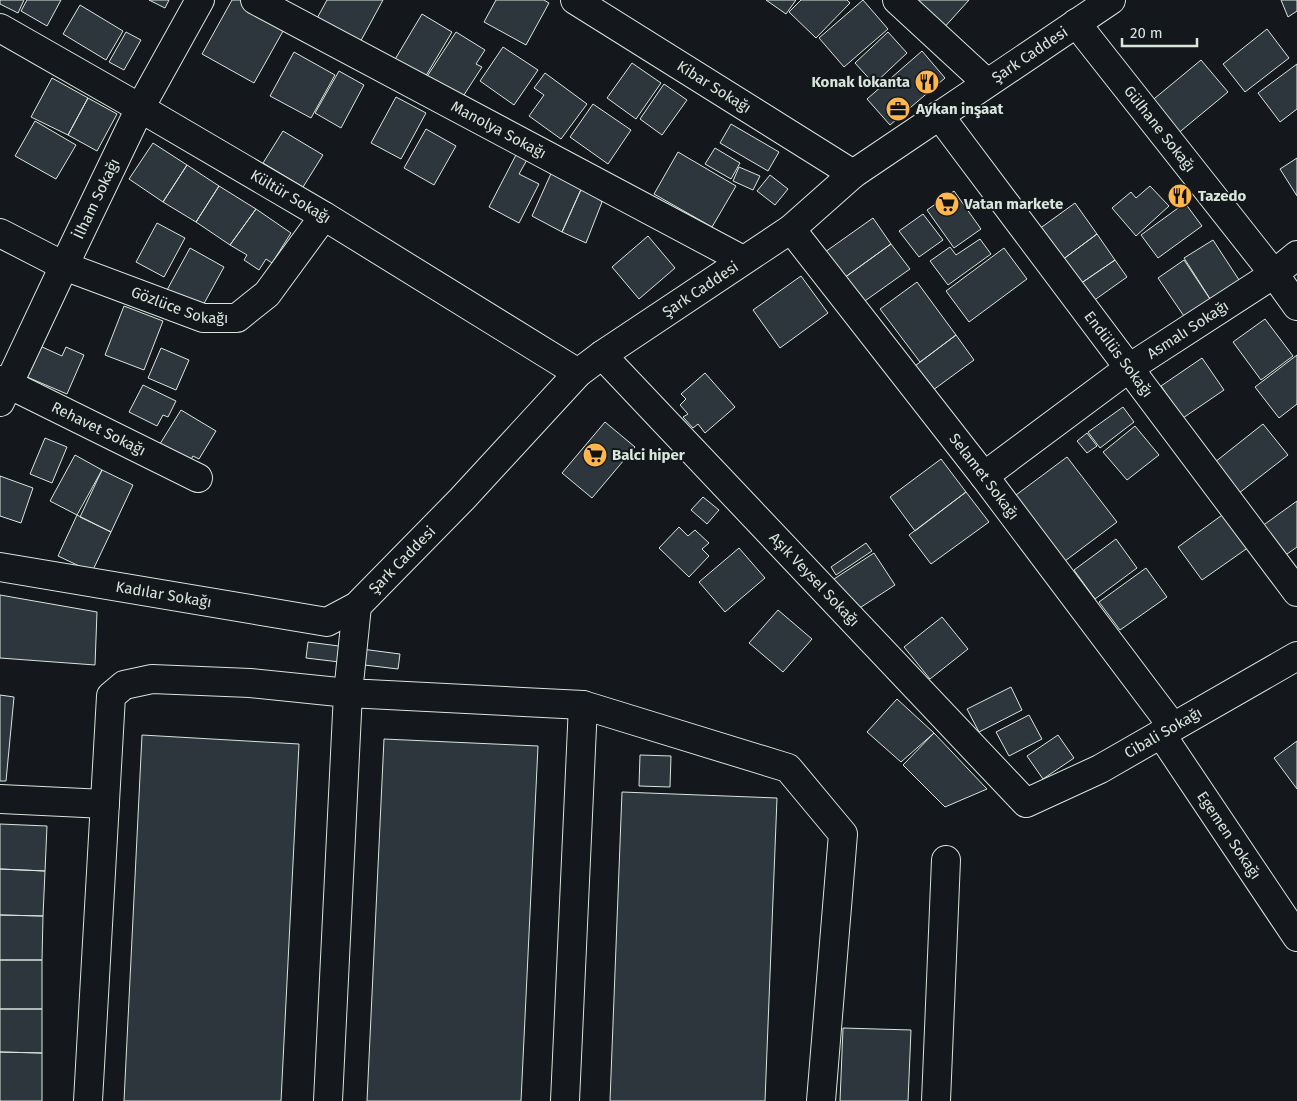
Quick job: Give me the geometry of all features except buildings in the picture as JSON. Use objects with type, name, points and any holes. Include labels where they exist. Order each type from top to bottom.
[{"type":"street","name":"İlham Sokağı","points":[[3,388],[140,108],[200,0]]},
{"type":"street","name":"Manolya Sokağı","points":[[255,0],[743,260]]},
{"type":"street","name":"Kibar Sokağı","points":[[575,0],[852,174]]},
{"type":"street","points":[[897,0],[987,83]]},
{"type":"street","name":"Şark Caddesi","points":[[327,622],[357,606],[462,499],[578,373],[791,229],[852,174],[1111,0]]},
{"type":"street","name":"Gülhane Sokağı","points":[[1076,23],[1274,274],[1297,306]]},
{"type":"street","name":"Kültür Sokağı","points":[[0,28],[324,216],[578,373]]},
{"type":"street","name":"Endülüs Sokağı","points":[[939,115],[1297,592]]},
{"type":"street","name":"Gözlüce Sokağı","points":[[0,233],[64,266],[203,318],[237,318],[267,294],[324,216]]},
{"type":"street","name":"Selamet Sokağı","points":[[791,229],[984,476],[1167,731]]},
{"type":"street","name":"Asmalı Sokağı","points":[[984,476],[1129,368],[1274,274],[1297,255]]},
{"type":"street","name":"Aşık Veysel Sokağı","points":[[602,355],[1026,803]]},
{"type":"street","name":"Rehavet Sokağı","points":[[3,388],[198,478]]},
{"type":"street","name":"Kadılar Sokağı","points":[[0,567],[327,622]]},
{"type":"street","points":[[328,1101],[348,693],[357,606]]},
{"type":"street","name":"Cibali Sokağı","points":[[1026,803],[1100,769],[1297,656]]},
{"type":"street","points":[[88,1101],[111,696],[124,685],[152,679],[250,683],[348,693],[583,705],[788,768],[843,834],[821,1101]]},
{"type":"street","points":[[565,1101],[583,705]]},
{"type":"street","name":"Egemen Sokağı","points":[[1167,731],[1297,937]]},
{"type":"street","points":[[0,799],[105,804]]},
{"type":"street","points":[[936,1101],[946,860]]},
{"type":"place","name":"Konak lokanta","points":[[927,82]]},
{"type":"place","name":"Aykan inşaat","points":[[898,109]]},
{"type":"place","name":"Tazedo","points":[[1180,196]]},
{"type":"place","name":"Vatan markete","points":[[947,204]]},
{"type":"place","name":"Balci hiper","points":[[595,455]]}]
